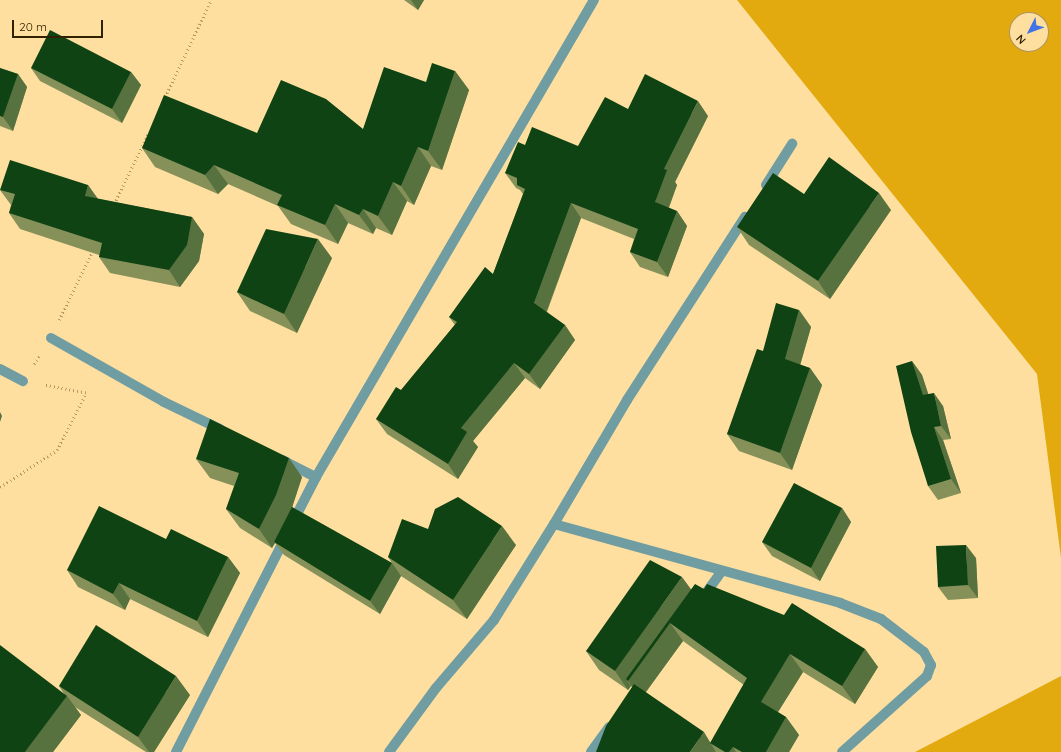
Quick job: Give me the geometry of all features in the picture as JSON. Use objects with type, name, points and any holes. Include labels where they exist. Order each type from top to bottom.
[{"type":"street","points":[[176,752],[316,477],[594,0]]},
{"type":"street","points":[[758,196],[792,144]]},
{"type":"street","points":[[389,752],[436,688],[494,620],[554,524],[627,400],[750,209]]},
{"type":"street","points":[[50,338],[164,402],[233,436]]},
{"type":"street","points":[[0,369],[23,381]]},
{"type":"street","points":[[274,456],[316,477]]},
{"type":"street","points":[[554,524],[840,603],[881,619],[924,652],[931,665],[927,676],[842,752]]},
{"type":"street","points":[[698,603],[722,571]]},
{"type":"street","points":[[591,752],[614,720]]},
{"type":"path","points":[[164,101],[211,0]]},
{"type":"path","points":[[112,209],[150,130]]},
{"type":"path","points":[[0,487],[57,450],[86,393],[23,381],[50,338],[95,245]]},
{"type":"shaded area","points":[[737,0],[1061,0],[1061,558],[1037,374]]},
{"type":"shaded area","points":[[1061,676],[1061,752],[915,752]]},
{"type":"building","points":[[50,30],[131,72],[112,109],[31,68]]},
{"type":"building","points":[[432,63],[455,71],[428,151],[418,147],[401,186],[393,182],[378,216],[363,209],[359,215],[335,204],[325,225],[277,205],[282,195],[214,165],[205,175],[142,148],[164,95],[257,133],[281,80],[326,99],[363,129],[384,67],[426,82]]},
{"type":"building","points":[[0,68],[18,74],[3,117],[0,116]]},
{"type":"building","points":[[645,74],[698,101],[664,169],[667,170],[655,202],[677,211],[657,262],[630,252],[638,229],[571,203],[534,303],[565,325],[529,374],[514,363],[461,428],[467,432],[448,464],[376,419],[396,387],[401,390],[457,322],[449,317],[485,267],[493,274],[525,189],[517,185],[517,178],[505,173],[518,142],[525,145],[532,127],[578,146],[605,97],[628,109]]},
{"type":"building","points":[[829,157],[879,193],[818,281],[737,227],[773,173],[804,194]]},
{"type":"building","points":[[10,160],[88,185],[85,196],[192,217],[187,245],[169,270],[99,257],[102,243],[9,213],[15,194],[0,190]]},
{"type":"building","points":[[266,229],[318,239],[284,314],[237,292]]},
{"type":"building","points":[[776,303],[799,310],[785,359],[810,368],[780,453],[727,434],[757,349],[763,351]]},
{"type":"building","points":[[912,361],[923,395],[934,393],[941,426],[934,427],[951,479],[928,486],[911,432],[896,366]]},
{"type":"building","points":[[210,419],[289,458],[276,495],[259,529],[226,509],[239,473],[196,459]]},
{"type":"building","points":[[794,483],[842,508],[811,568],[762,542]]},
{"type":"building","points":[[458,497],[502,526],[453,600],[388,557],[402,519],[428,529],[435,509]]},
{"type":"building","points":[[99,506],[166,539],[171,529],[228,557],[197,621],[119,583],[113,594],[67,570]]},
{"type":"building","points":[[292,507],[392,563],[370,601],[274,542]]},
{"type":"building","points":[[966,545],[968,585],[938,587],[936,546]]},
{"type":"building","points":[[650,560],[682,577],[615,671],[586,651]]},
{"type":"building","points":[[695,584],[704,589],[707,584],[784,615],[792,603],[865,649],[842,686],[790,654],[761,702],[786,717],[766,752],[742,752],[733,747],[729,752],[725,752],[710,743],[747,678],[670,623],[628,681],[626,679]]},
{"type":"building","points":[[96,625],[176,676],[138,737],[59,686]]},
{"type":"building","points":[[0,645],[67,696],[25,752],[0,752]]},
{"type":"building","points":[[634,684],[704,732],[690,752],[596,752],[606,726]]}]
